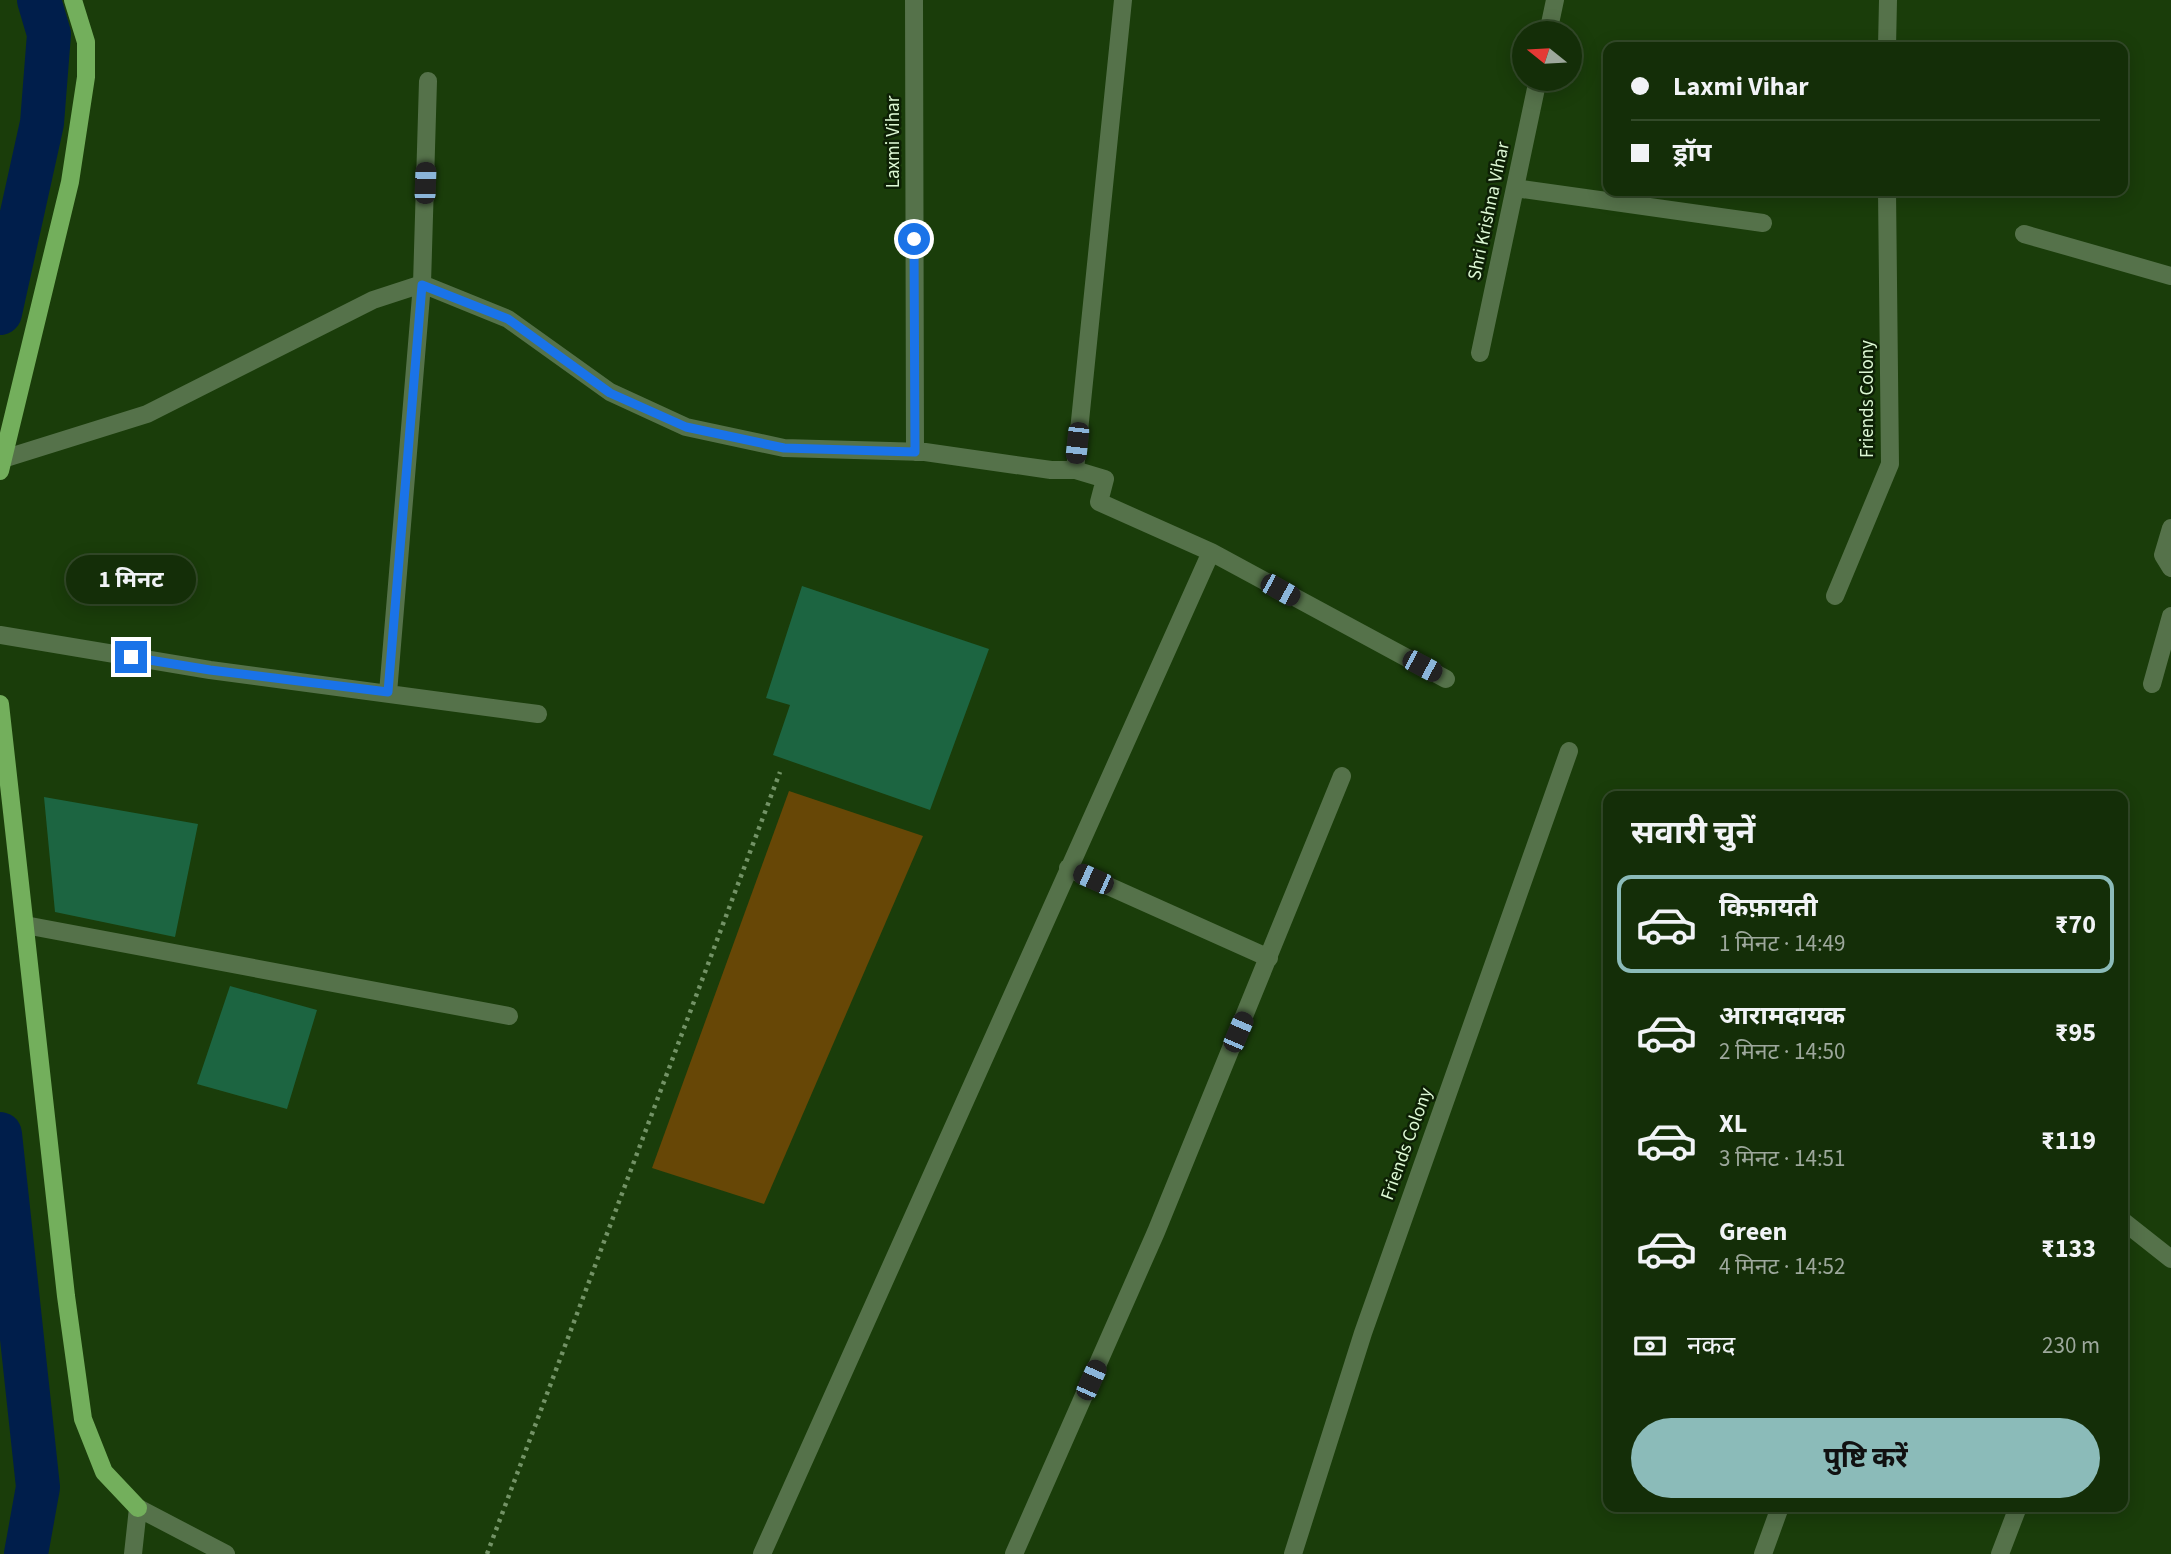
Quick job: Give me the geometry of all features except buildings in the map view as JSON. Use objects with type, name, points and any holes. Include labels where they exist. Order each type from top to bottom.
[{"type":"main road","points":[[1,465],[69,182],[86,77],[86,42],[73,0]]},
{"type":"main road","points":[[0,705],[66,1296],[83,1419],[104,1472],[138,1508]]},
{"type":"street","name":"Laxmi Vihar","points":[[914,0],[915,452]]},
{"type":"street","points":[[1075,470],[1123,0]]},
{"type":"street","points":[[1551,21],[1555,0]]},
{"type":"street","points":[[1887,42],[1888,0]]},
{"type":"street","points":[[388,692],[422,285],[428,81]]},
{"type":"street","name":"Shri Krishna Vihar","points":[[1480,353],[1535,91]]},
{"type":"street","points":[[1515,188],[1763,223]]},
{"type":"street","name":"Friends Colony","points":[[1835,596],[1890,464],[1887,196]]},
{"type":"street","points":[[2024,234],[2171,276]]},
{"type":"street","points":[[1,465],[147,414],[373,300],[422,285],[508,319],[610,393],[686,427],[784,448],[915,452],[1051,470],[1075,470],[1105,479],[1099,502],[1211,552],[1446,679]]},
{"type":"street","points":[[2171,528],[2163,555],[2171,568]]},
{"type":"street","points":[[762,1554],[1211,552]]},
{"type":"street","points":[[2151,684],[2171,616]]},
{"type":"street","points":[[0,635],[210,670],[538,714]]},
{"type":"street","name":"Friends Colony","points":[[1293,1554],[1363,1333],[1569,751]]},
{"type":"street","points":[[1014,1554],[1156,1232],[1342,776]]},
{"type":"street","points":[[1068,868],[1269,958]]},
{"type":"street","points":[[25,925],[509,1016]]},
{"type":"street","points":[[2128,1228],[2171,1259]]},
{"type":"street","points":[[133,1554],[138,1508],[226,1554]]},
{"type":"street","points":[[1763,1554],[1778,1512]]},
{"type":"street","points":[[2000,1554],[2016,1512]]},
{"type":"path","points":[[487,1554],[780,772]]},
{"type":"shaded area","points":[[789,791],[923,836],[764,1204],[652,1168]]},
{"type":"waterway","points":[[0,313],[42,123],[49,34],[39,0]]},
{"type":"waterway","points":[[0,1134],[38,1487],[26,1554]]},
{"type":"route","points":[[131,657],[210,670],[388,692],[422,285],[508,319],[610,393],[686,427],[784,448],[915,452],[914,239]]}]
